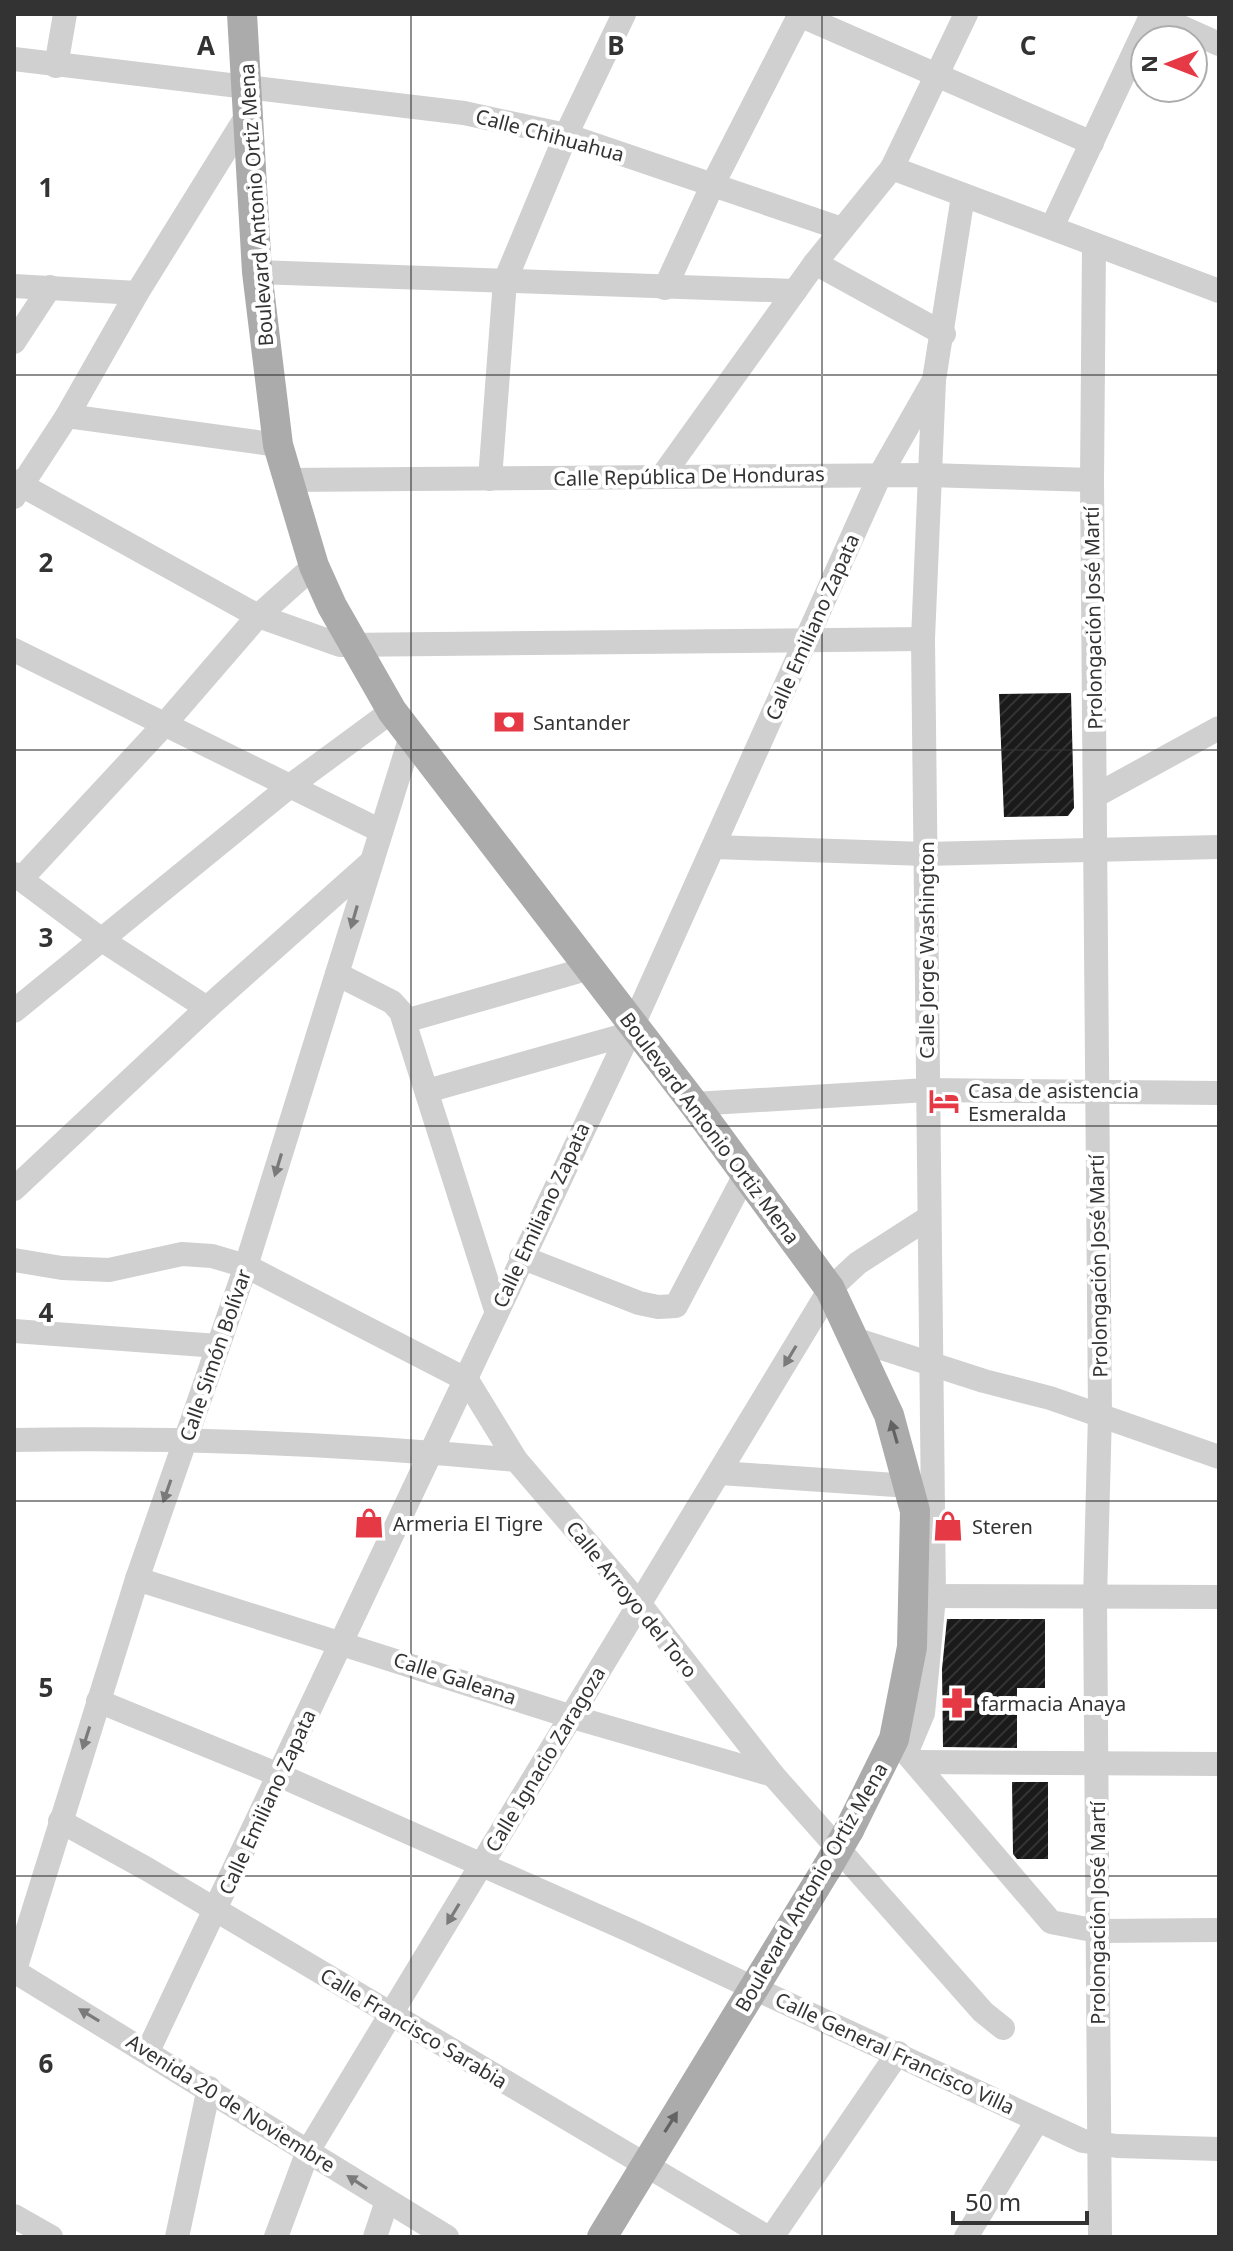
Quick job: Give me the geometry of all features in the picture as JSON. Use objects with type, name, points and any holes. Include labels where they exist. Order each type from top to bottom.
[{"type":"main road","name":"Boulevard Antonio Ortiz Mena","points":[[242,14],[257,272],[278,445],[314,566],[354,648],[392,711],[590,968],[629,1030],[694,1104],[830,1289],[857,1340],[889,1415],[910,1486],[925,1597],[904,1697],[906,1751],[849,1830],[602,2237]]},
{"type":"street","points":[[56,66],[65,14]]},
{"type":"street","points":[[490,479],[505,281],[566,135],[624,14]]},
{"type":"street","points":[[665,288],[798,14],[1092,143]]},
{"type":"street","points":[[663,475],[815,263],[892,168],[939,76],[966,14]]},
{"type":"street","points":[[1052,227],[1152,14],[1219,44]]},
{"type":"street","name":"Calle Chihuahua","points":[[14,59],[248,102],[356,97],[464,113],[566,135],[842,229]]},
{"type":"street","points":[[248,102],[67,416],[16,488],[258,616],[354,648],[807,638],[923,639]]},
{"type":"street","points":[[892,168],[1219,291]]},
{"type":"street","name":"Calle Jorge Washington","points":[[925,1597],[932,1365],[923,639],[934,380],[944,334],[963,196]]},
{"type":"street","name":"Prolongación José Martí","points":[[1094,246],[1095,1090],[1100,1414],[1095,1598],[1100,2237]]},
{"type":"street","points":[[815,263],[944,334]]},
{"type":"street","points":[[257,272],[795,291]]},
{"type":"street","points":[[14,286],[137,293]]},
{"type":"street","points":[[14,342],[50,287]]},
{"type":"street","name":"Calle Emiliano Zapata","points":[[148,2051],[218,1910],[467,1380],[496,1310],[714,847],[880,475],[934,380]]},
{"type":"street","points":[[67,416],[278,445]]},
{"type":"street","name":"Calle República De Honduras","points":[[286,480],[928,475],[1092,480]]},
{"type":"street","points":[[207,1008],[102,940],[18,876],[164,725],[258,616],[314,566]]},
{"type":"street","points":[[14,650],[381,831]]},
{"type":"street","points":[[14,1011],[290,786],[392,711]]},
{"type":"street","points":[[1095,796],[1219,728]]},
{"type":"street","name":"Calle Simón Bolívar","points":[[14,1972],[137,1579],[246,1266],[411,736]]},
{"type":"street","points":[[714,847],[925,854],[1219,847]]},
{"type":"street","points":[[14,1189],[207,1008],[369,864]]},
{"type":"street","points":[[405,1021],[590,968]]},
{"type":"street","points":[[337,974],[392,1002],[405,1021],[496,1310]]},
{"type":"street","points":[[427,1091],[629,1030]]},
{"type":"street","points":[[694,1104],[927,1090],[1219,1093]]},
{"type":"street","points":[[521,1257],[639,1303],[670,1308],[680,1301],[746,1173]]},
{"type":"street","name":"Calle Ignacio Zaragoza","points":[[276,2237],[308,2151],[830,1289],[858,1263],[928,1218]]},
{"type":"street","points":[[14,1260],[62,1268],[109,1270],[182,1254],[212,1256],[246,1266],[467,1380]]},
{"type":"street","points":[[14,1331],[218,1346]]},
{"type":"street","points":[[857,1340],[1100,1414],[1219,1457]]},
{"type":"street","name":"Calle Arroyo del Toro","points":[[467,1380],[516,1460],[638,1602],[773,1775],[983,2012],[1003,2028]]},
{"type":"street","points":[[14,1440],[184,1442],[433,1452],[516,1460]]},
{"type":"street","points":[[720,1473],[910,1486]]},
{"type":"street","name":"Calle Galeana","points":[[137,1579],[342,1641],[569,1716],[773,1775]]},
{"type":"street","points":[[925,1597],[1219,1597]]},
{"type":"street","name":"Calle General Francisco Villa","points":[[98,1701],[279,1775],[755,1987],[1037,2121],[1100,2145],[1219,2149]]},
{"type":"street","points":[[906,1751],[1097,1764],[1219,1764]]},
{"type":"street","points":[[906,1751],[1042,1915],[1062,1927],[1097,1931],[1219,1930]]},
{"type":"street","name":"Calle Francisco Sarabia","points":[[60,1821],[218,1910],[391,2017],[770,2237]]},
{"type":"street","name":"Avenida 20 de Noviembre","points":[[14,1972],[209,2088],[447,2237]]},
{"type":"street","points":[[770,2237],[898,2053]]},
{"type":"street","points":[[177,2237],[209,2088]]},
{"type":"street","points":[[966,2237],[1037,2121]]},
{"type":"street","points":[[375,2237],[387,2201]]},
{"type":"street","points":[[14,2216],[51,2237]]},
{"type":"building","points":[[1071,693],[1074,808],[1068,816],[1004,817],[999,694]]},
{"type":"building","points":[[947,1619],[1045,1619],[1045,1688],[1017,1688],[1017,1748],[943,1747],[942,1669]]},
{"type":"building","points":[[1012,1782],[1048,1782],[1048,1859],[1017,1859],[1013,1854]]},
{"type":"place","name":"Santander","points":[[509,722]]},
{"type":"place","name":"Casa de asistencia Esmeralda","points":[[944,1101]]},
{"type":"place","name":"Armeria El Tigre","points":[[369,1523]]},
{"type":"place","name":"Steren","points":[[948,1526]]},
{"type":"place","name":"farmacia Anaya","points":[[957,1703]]}]
